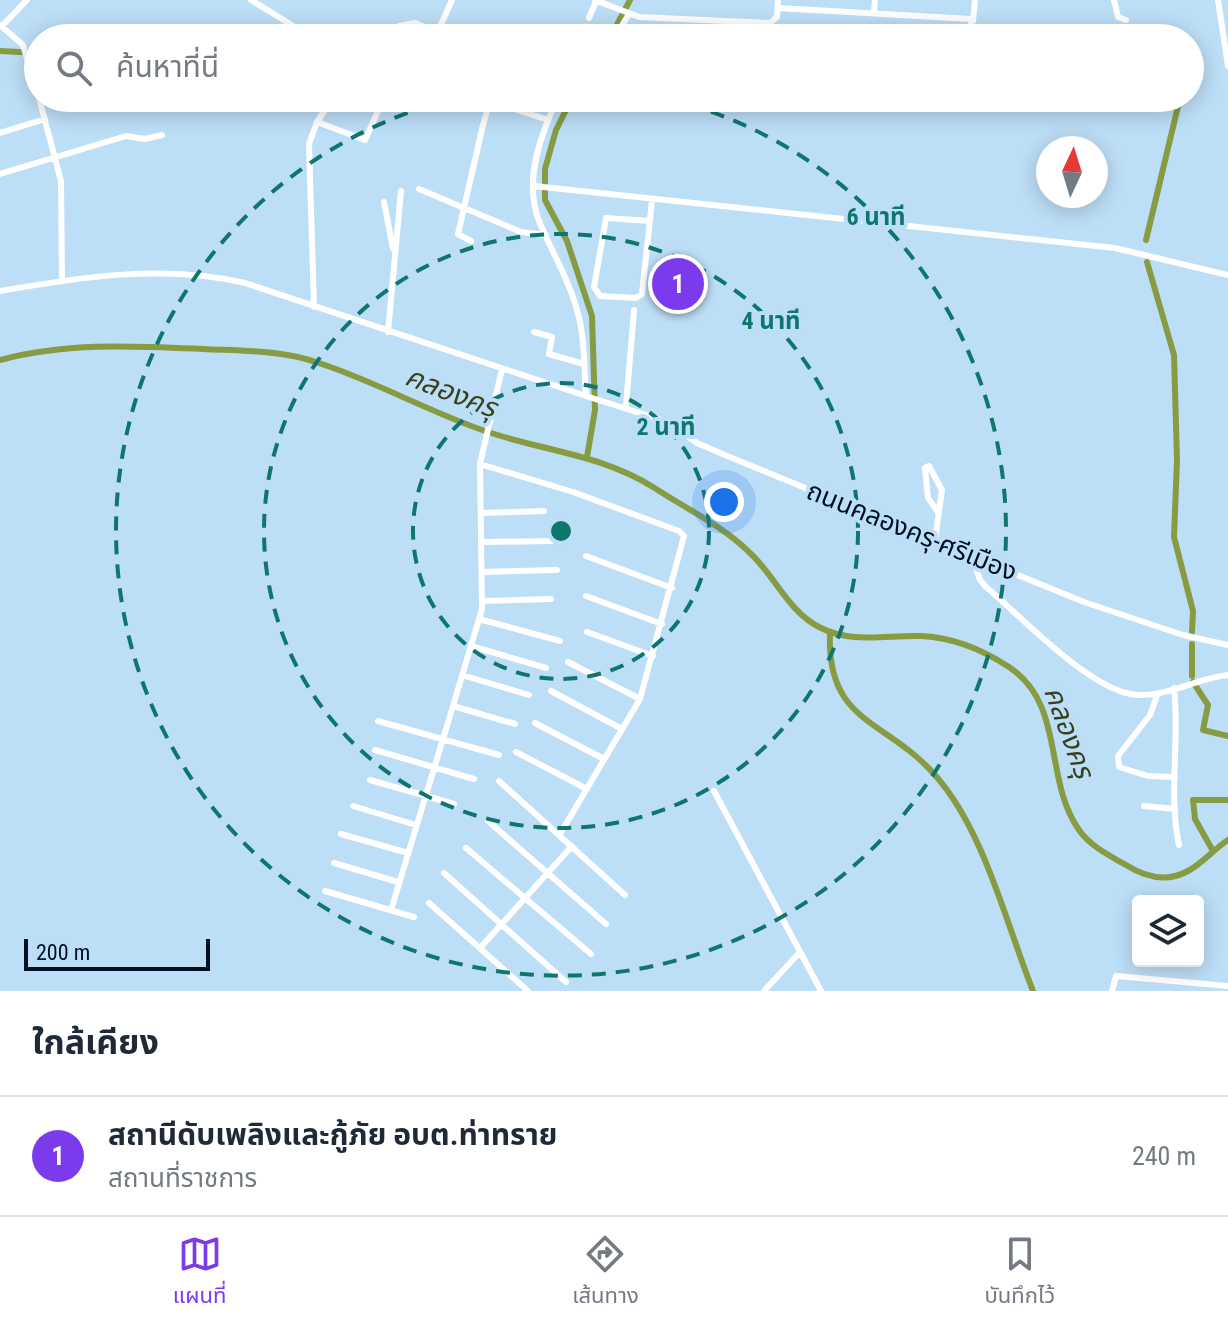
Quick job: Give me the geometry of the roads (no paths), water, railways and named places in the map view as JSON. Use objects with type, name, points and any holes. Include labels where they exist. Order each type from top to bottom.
[{"type":"street","points":[[24,49],[1,26],[27,0]]},
{"type":"street","points":[[251,0],[290,24]]},
{"type":"street","points":[[442,24],[452,0]]},
{"type":"street","points":[[589,18],[596,0],[625,13],[770,23],[775,21],[778,4],[973,21]]},
{"type":"street","points":[[874,13],[875,0]]},
{"type":"street","points":[[973,24],[975,0]]},
{"type":"street","points":[[1114,0],[1118,17],[1126,20]]},
{"type":"street","points":[[1218,0],[1224,14],[1228,66]]},
{"type":"street","points":[[620,24],[625,13]]},
{"type":"street","points":[[43,112],[61,181],[62,280]]},
{"type":"street","points":[[314,307],[309,144],[324,112]]},
{"type":"street","points":[[317,122],[365,140],[378,112]]},
{"type":"street","points":[[471,241],[458,235],[484,112]]},
{"type":"street","points":[[523,112],[548,120]]},
{"type":"street","points":[[552,112],[535,167],[535,206],[546,235],[561,261],[578,311],[588,397]]},
{"type":"street","points":[[0,133],[45,119]]},
{"type":"street","points":[[0,174],[126,136],[145,139],[162,135]]},
{"type":"street","points":[[536,187],[1061,242],[1171,258],[1228,275]]},
{"type":"street","points":[[419,189],[521,232],[546,235]]},
{"type":"street","points":[[388,332],[401,191]]},
{"type":"street","points":[[650,221],[606,218],[594,287],[600,296],[636,298],[642,294],[650,221],[652,200]]},
{"type":"street","points":[[384,202],[395,255]]},
{"type":"street","name":"ถนนคลองครุ-ศรีเมือง","points":[[0,291],[124,273],[214,278],[245,283],[588,397],[626,406],[668,422],[709,448],[972,556],[1137,621],[1228,645]]},
{"type":"street","points":[[626,406],[634,310]]},
{"type":"street","points":[[534,332],[552,337],[549,354],[584,364]]},
{"type":"street","points":[[391,910],[479,619],[482,601],[480,464],[502,369]]},
{"type":"street","points":[[480,464],[573,492],[679,531],[684,544],[640,699],[560,834]]},
{"type":"street","points":[[935,540],[938,512],[940,482],[929,466],[925,468],[928,498],[938,512]]},
{"type":"street","points":[[481,513],[544,511]]},
{"type":"street","points":[[482,542],[552,541]]},
{"type":"street","points":[[586,556],[672,588]]},
{"type":"street","points":[[972,556],[980,580],[986,587],[1100,682],[1122,693],[1158,693],[1201,678],[1228,675]]},
{"type":"street","points":[[482,572],[557,570]]},
{"type":"street","points":[[586,596],[662,624]]},
{"type":"street","points":[[482,601],[551,599]]},
{"type":"street","points":[[479,619],[560,641]]},
{"type":"street","points":[[587,632],[653,656]]},
{"type":"street","points":[[471,646],[546,668]]},
{"type":"street","points":[[568,662],[640,699]]},
{"type":"street","points":[[462,675],[529,695]]},
{"type":"street","points":[[1174,688],[1175,809],[1179,845]]},
{"type":"street","points":[[551,691],[622,729]]},
{"type":"street","points":[[1158,693],[1150,715],[1118,756],[1117,762],[1119,767],[1148,776],[1175,777]]},
{"type":"street","points":[[453,706],[515,724]]},
{"type":"street","points":[[378,721],[499,755]]},
{"type":"street","points":[[535,723],[604,759]]},
{"type":"street","points":[[375,750],[474,779]]},
{"type":"street","points":[[516,752],[587,789]]},
{"type":"street","points":[[370,780],[454,804]]},
{"type":"street","points":[[499,781],[625,895]]},
{"type":"street","points":[[714,791],[780,909],[821,991]]},
{"type":"street","points":[[353,806],[416,825]]},
{"type":"street","points":[[1144,806],[1175,809]]},
{"type":"street","points":[[488,821],[606,924]]},
{"type":"street","points":[[341,834],[408,853]]},
{"type":"street","points":[[480,948],[572,846]]},
{"type":"street","points":[[466,848],[591,954]]},
{"type":"street","points":[[334,863],[398,882]]},
{"type":"street","points":[[444,873],[566,982]]},
{"type":"street","points":[[325,891],[414,917]]},
{"type":"street","points":[[429,903],[528,991]]},
{"type":"street","points":[[764,991],[800,952]]},
{"type":"street","points":[[1112,991],[1116,976],[1228,986]]},
{"type":"waterway","points":[[617,24],[630,0]]},
{"type":"waterway","points":[[0,51],[24,52]]},
{"type":"waterway","points":[[565,112],[556,130],[545,169],[545,200],[567,241],[592,316],[595,410],[587,457]]},
{"type":"waterway","points":[[1146,240],[1177,112]]},
{"type":"waterway","points":[[1147,262],[1174,355],[1177,460],[1174,537],[1193,611],[1192,632]]},
{"type":"waterway","name":"คลองครุ","points":[[0,360],[50,350],[101,347],[276,353],[341,371],[488,432],[614,468],[634,476],[728,534],[759,562],[790,603],[819,627],[856,637],[920,636],[943,639],[978,650],[1009,667],[1027,683],[1039,701],[1068,810],[1084,836],[1107,854],[1133,869],[1164,878],[1193,868],[1228,840]]},
{"type":"waterway","name":"คลองครุ","points":[[830,632],[831,662],[848,703],[862,717],[916,756],[935,775],[967,822],[992,878],[1033,991]]},
{"type":"waterway","points":[[1192,644],[1192,676]]},
{"type":"waterway","points":[[1193,682],[1208,705],[1203,730],[1228,736]]},
{"type":"waterway","points":[[1213,851],[1195,819],[1193,800],[1228,800]]},
{"type":"place","name":"สถานีดับเพลิงและกู้ภัย อบต.ท่าทราย","points":[[678,284]]}]
